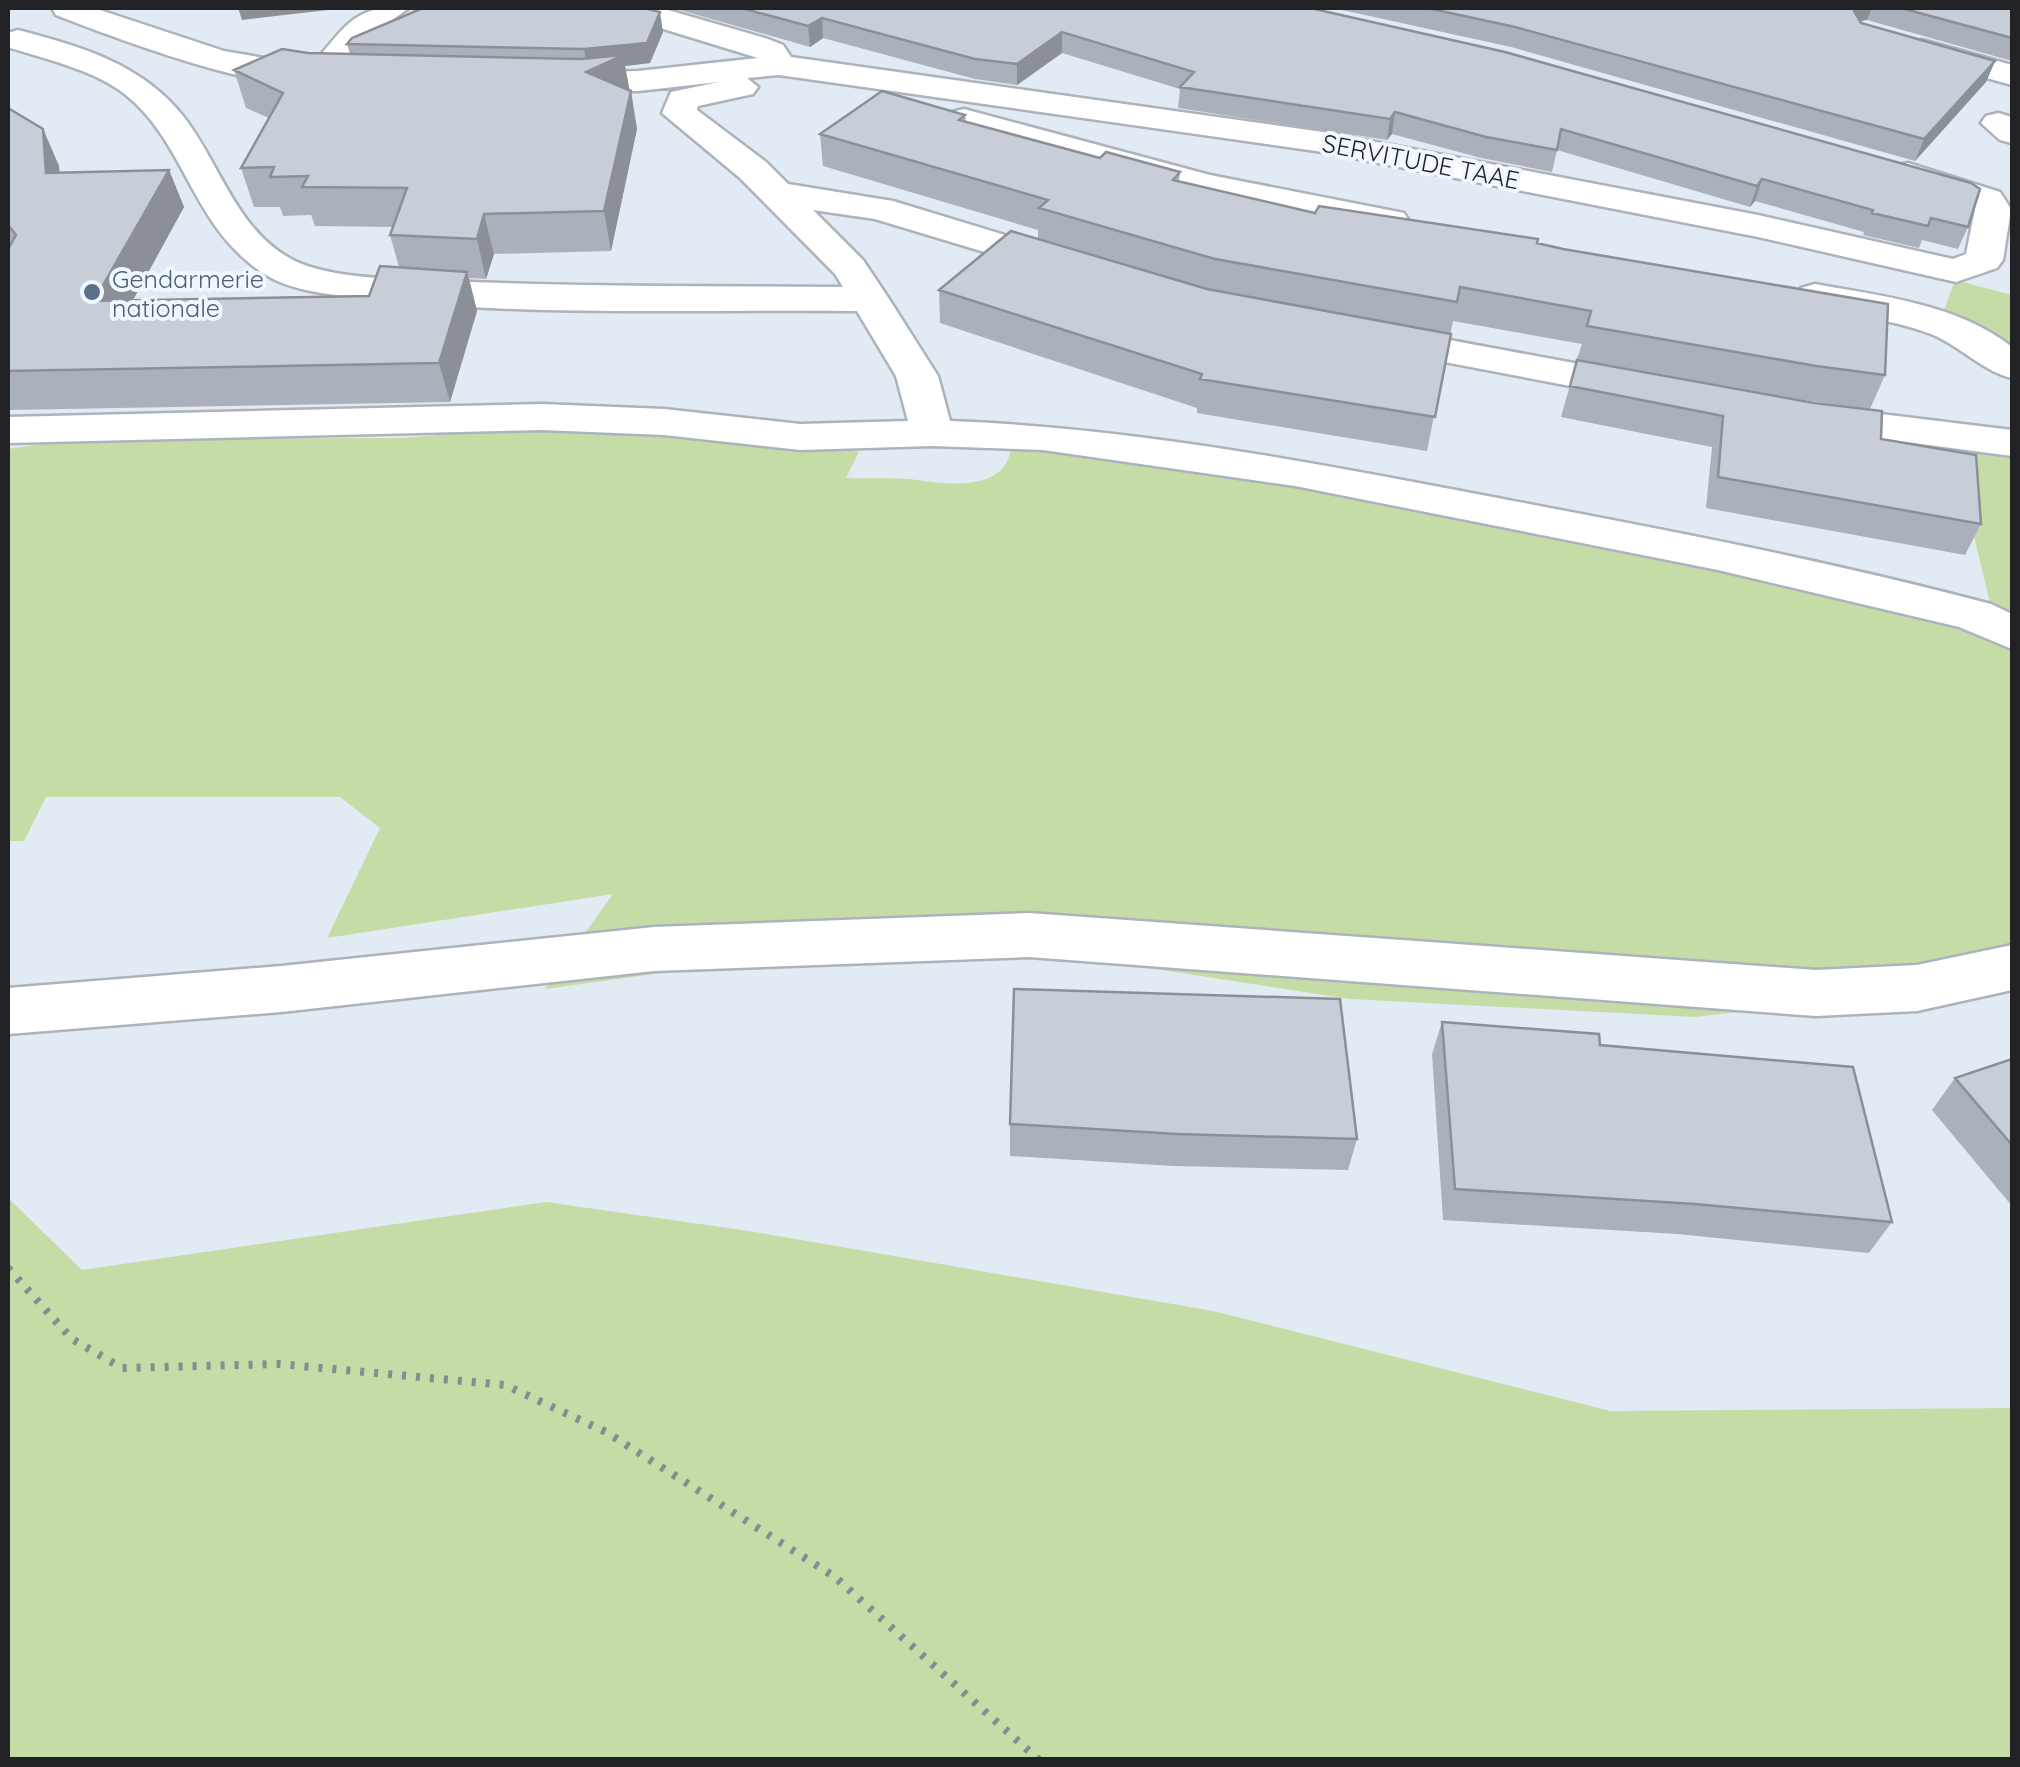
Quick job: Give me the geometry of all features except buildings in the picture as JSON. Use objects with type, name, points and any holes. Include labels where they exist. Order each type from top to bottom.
[{"type":"street","points":[[320,77],[367,23],[394,8]]},
{"type":"street","points":[[628,8],[757,46],[772,52],[778,64]]},
{"type":"street","points":[[13,41],[80,13],[234,66],[360,79]]},
{"type":"street","points":[[13,41],[107,70],[140,89],[170,122],[232,227],[278,267],[310,277],[407,291],[466,294],[764,301],[870,299]]},
{"type":"street","points":[[1899,44],[2012,75]]},
{"type":"street","name":"SERVITUDE TAAE","points":[[525,83],[633,81],[778,64],[1323,142],[1758,226],[1956,271],[1974,267]]},
{"type":"street","points":[[633,81],[682,100],[730,88],[830,90],[903,104],[1207,184],[1416,226]]},
{"type":"street","points":[[682,100],[680,113],[779,194],[850,268],[916,376],[932,432]]},
{"type":"street","points":[[1880,165],[2004,190],[1993,210],[1984,260],[1974,267]]},
{"type":"street","points":[[779,194],[880,209],[1095,274]]},
{"type":"street","points":[[1974,267],[2012,284]]},
{"type":"street","points":[[1783,290],[1892,310],[1943,324],[1996,350],[2012,366]]},
{"type":"street","points":[[1336,331],[1672,393]]},
{"type":"street","points":[[1765,410],[2012,442]]},
{"type":"street","points":[[8,430],[542,417],[664,422],[800,436],[932,432],[1043,437],[1314,477],[1718,555],[1974,615],[2012,633]]},
{"type":"street","points":[[8,1011],[281,989],[654,949],[1029,935],[1816,993],[1917,988],[2012,968]]},
{"type":"path","points":[[8,1268],[72,1339],[122,1368],[278,1364],[505,1385],[589,1424],[834,1576],[1039,1760]]},
{"type":"green space","points":[[1955,280],[2012,295],[2012,374],[1934,337]]},
{"type":"green space","points":[[506,430],[765,431],[859,452],[846,478],[945,483],[990,478],[1008,459],[1011,443],[1097,449],[1820,591],[1999,641],[1953,448],[2012,446],[2012,642],[2002,642],[2012,649],[2012,980],[1695,1017],[1350,999],[935,935],[545,989],[613,894],[327,938],[380,828],[340,797],[46,797],[24,841],[8,841],[8,449],[75,439],[402,438]]},
{"type":"green space","points":[[8,1198],[82,1270],[546,1202],[749,1231],[1213,1311],[1610,1411],[2012,1408],[2012,1759],[8,1759]]},
{"type":"place","name":"Gendarmerie nationale","points":[[92,292]]}]
